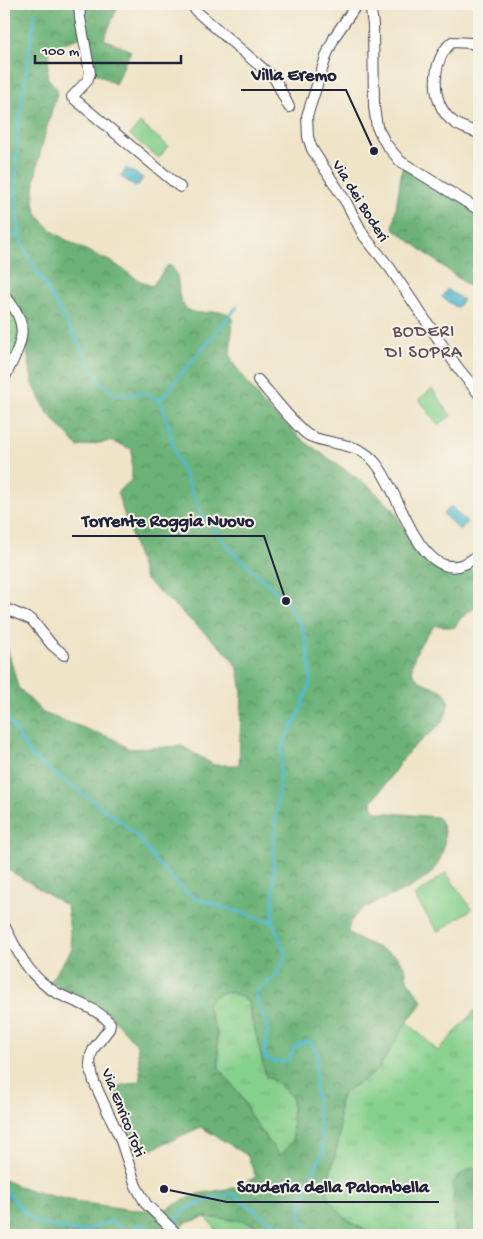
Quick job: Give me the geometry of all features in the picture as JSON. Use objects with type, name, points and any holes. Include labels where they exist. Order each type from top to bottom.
[{"type":"street","points":[[79,4],[90,73],[87,82],[72,97],[180,187]]},
{"type":"street","points":[[192,4],[196,11],[275,79],[289,106]]},
{"type":"street","name":"Via dei Boderi","points":[[357,4],[335,36],[327,54],[307,116],[308,137],[312,149],[346,202],[364,236],[390,268],[458,368],[479,394]]},
{"type":"street","points":[[370,4],[373,25],[374,107],[377,127],[386,144],[400,161],[479,210]]},
{"type":"street","points":[[479,48],[472,43],[452,42],[444,49],[438,62],[436,85],[438,101],[451,120],[464,128],[479,133]]},
{"type":"street","points":[[4,295],[22,321],[21,345],[4,379]]},
{"type":"street","points":[[258,380],[309,436],[358,448],[377,465],[420,542],[436,561],[447,566],[456,567],[468,564],[479,554]]},
{"type":"street","points":[[4,608],[32,620],[52,646],[64,654]]},
{"type":"street","name":"Via Enrico Toti","points":[[4,924],[29,972],[55,992],[99,1013],[110,1023],[109,1029],[94,1048],[91,1055],[90,1064],[94,1082],[120,1138],[136,1186],[146,1204],[172,1231]]},
{"type":"green space","points":[[4,4],[113,4],[118,6],[104,39],[131,51],[115,84],[92,71],[84,36],[50,48],[47,77],[58,90],[40,152],[34,188],[34,202],[37,213],[61,237],[113,263],[136,279],[152,286],[168,265],[172,267],[177,276],[180,298],[185,307],[196,313],[222,312],[233,318],[230,354],[233,363],[263,404],[305,442],[370,487],[394,510],[412,543],[421,554],[436,565],[468,566],[472,569],[477,606],[461,618],[454,628],[436,625],[422,641],[412,666],[414,674],[419,680],[442,691],[447,696],[448,705],[445,717],[437,727],[409,751],[372,801],[373,808],[378,812],[437,817],[442,823],[444,830],[444,846],[437,864],[426,878],[363,909],[353,918],[348,931],[354,937],[396,956],[405,967],[407,979],[423,1002],[407,1022],[380,1067],[373,1074],[344,1092],[339,1103],[339,1139],[328,1181],[328,1198],[347,1220],[373,1235],[287,1235],[243,1221],[206,1217],[186,1223],[174,1235],[4,1235],[4,1180],[46,1195],[126,1209],[160,1212],[197,1194],[233,1188],[256,1177],[247,1155],[201,1127],[139,1155],[129,1139],[126,1118],[111,1088],[141,1081],[137,1045],[108,1013],[50,981],[72,949],[67,906],[4,867],[4,635],[18,687],[43,713],[114,739],[129,749],[182,746],[214,765],[239,765],[242,691],[238,669],[228,654],[145,579],[117,492],[132,480],[132,449],[110,441],[78,447],[47,412],[33,384],[25,340],[4,305]],"holes":[[[227,992],[232,992],[248,1001],[266,1077],[275,1081],[292,1097],[293,1141],[280,1156],[251,1117],[241,1096],[219,1068],[217,1033],[207,1006],[214,997]]]},
{"type":"green space","points":[[140,123],[168,146],[159,158],[130,135]]},
{"type":"green space","points":[[403,163],[479,212],[479,294],[393,228]]},
{"type":"green space","points":[[4,302],[18,322],[18,345],[4,373]]},
{"type":"green space","points":[[432,389],[451,416],[438,425],[419,399]]},
{"type":"green space","points":[[446,873],[472,909],[438,932],[414,896]]},
{"type":"green space","points":[[232,992],[248,1001],[252,1023],[275,1081],[292,1097],[293,1141],[280,1156],[251,1117],[241,1096],[219,1068],[217,1033],[207,1006],[217,995]]},
{"type":"green space","points":[[479,1006],[479,1168],[470,1169],[456,1178],[452,1206],[456,1235],[373,1235],[347,1220],[328,1199],[328,1181],[339,1139],[339,1103],[344,1092],[373,1074],[380,1067],[407,1022],[438,1051]]},
{"type":"green space","points":[[479,1168],[479,1235],[456,1235],[453,1185],[463,1173]]},
{"type":"green space","points":[[206,1217],[243,1221],[287,1235],[220,1235]]},
{"type":"water","points":[[126,168],[143,178],[137,187],[121,177]]},
{"type":"water","points":[[447,289],[463,300],[457,308],[442,297]]},
{"type":"water","points":[[451,506],[467,522],[460,530],[443,514]]},
{"type":"waterway","points":[[35,14],[17,132],[16,208],[21,242],[100,382],[110,391],[119,394],[144,393],[150,395],[163,406],[176,456],[202,514],[231,550],[286,601],[302,627],[307,644],[311,680],[301,709],[282,747],[274,840],[273,922],[286,955],[276,976],[257,991],[257,996],[267,1025],[264,1057],[275,1062],[288,1061],[295,1046],[309,1041],[317,1052],[315,1086],[323,1151],[309,1182],[299,1216],[312,1235]]},
{"type":"waterway","points":[[4,241],[20,233]]},
{"type":"waterway","points":[[159,401],[237,307]]},
{"type":"waterway","points":[[4,713],[32,757],[122,822],[138,837],[157,863],[186,892],[200,900],[273,922]]},
{"type":"waterway","points":[[4,1188],[26,1214],[37,1223],[81,1232],[110,1221],[118,1225],[128,1235]]},
{"type":"waterway","points":[[174,1227],[177,1219],[189,1208],[232,1194],[268,1220],[305,1235]]},
{"type":"waterway","points":[[129,1235],[139,1224],[145,1227],[141,1235]]},
{"type":"waterway","points":[[314,1235],[333,1235]]},
{"type":"place","name":"Villa Eremo","points":[[374,151]]},
{"type":"place","name":"Torrente Roggia Nuovo","points":[[286,601]]},
{"type":"place","name":"Scuderia della Palombella","points":[[164,1189]]},
{"type":"district","name":"BODERI DI SOPRA","points":[[424,340]]}]
